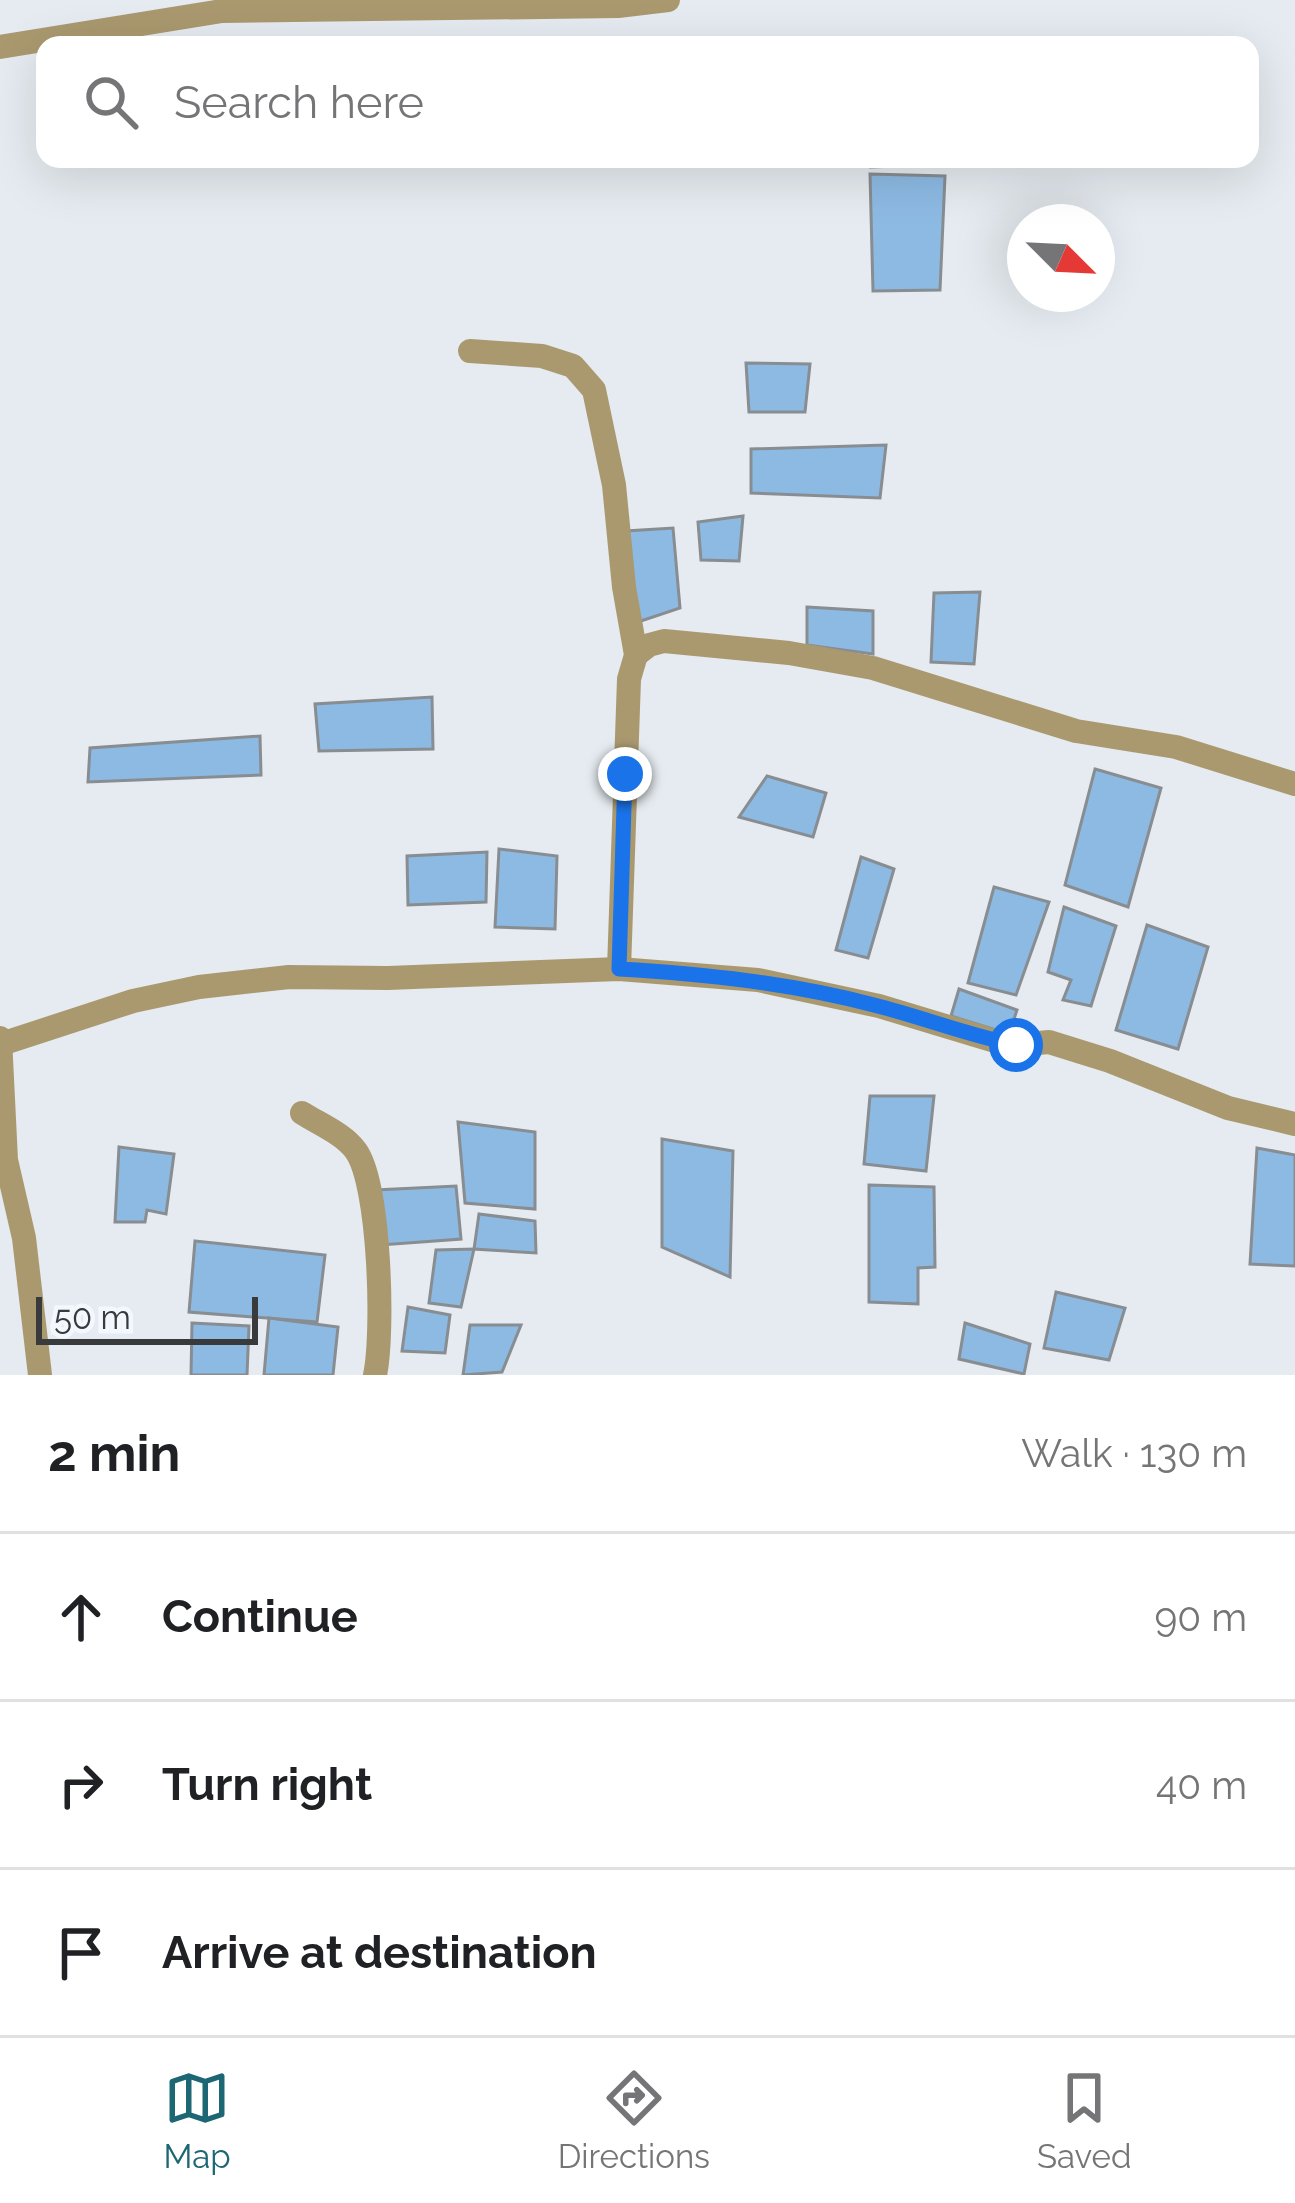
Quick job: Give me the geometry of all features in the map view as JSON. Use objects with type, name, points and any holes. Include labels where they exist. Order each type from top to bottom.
[{"type":"street","points":[[60,36],[222,6],[618,6],[668,0]]},
{"type":"street","points":[[0,47],[36,40]]},
{"type":"street","points":[[470,351],[542,356],[573,366],[594,390],[614,485],[636,655],[629,679],[619,969]]},
{"type":"street","points":[[636,655],[664,640],[789,653],[873,668],[1076,731],[1176,747],[1295,784]]},
{"type":"street","points":[[40,1375],[31,1281],[3,1159],[0,1041],[133,1001],[199,987],[289,977],[388,979],[619,969],[758,980],[879,1006],[995,1041],[1016,1045],[1049,1042],[1228,1108],[1294,1122]]},
{"type":"street","points":[[302,1113],[352,1145],[364,1164],[379,1300],[380,1354],[375,1375]]},
{"type":"building","points":[[870,174],[945,176],[940,290],[873,291]]},
{"type":"building","points":[[746,363],[810,364],[805,412],[749,412]]},
{"type":"building","points":[[886,445],[880,498],[751,493],[751,449]]},
{"type":"building","points":[[743,516],[739,561],[701,560],[698,522]]},
{"type":"building","points":[[673,528],[680,608],[638,622],[626,531]]},
{"type":"building","points":[[980,592],[974,664],[931,662],[934,593]]},
{"type":"building","points":[[807,607],[873,611],[873,654],[807,645]]},
{"type":"building","points":[[432,697],[433,749],[319,751],[315,704]]},
{"type":"building","points":[[260,736],[261,775],[88,782],[90,748]]},
{"type":"building","points":[[1095,769],[1161,788],[1128,907],[1065,885]]},
{"type":"building","points":[[767,776],[826,793],[813,837],[739,817]]},
{"type":"building","points":[[499,849],[557,856],[555,929],[495,927]]},
{"type":"building","points":[[487,852],[486,902],[408,905],[407,856]]},
{"type":"building","points":[[861,857],[894,869],[868,958],[836,950]]},
{"type":"building","points":[[994,887],[1049,902],[1016,995],[968,983]]},
{"type":"building","points":[[1064,907],[1116,926],[1091,1006],[1063,1000],[1071,980],[1048,972]]},
{"type":"building","points":[[1147,925],[1208,947],[1178,1049],[1116,1030]]},
{"type":"building","points":[[959,989],[1017,1010],[1009,1034],[951,1016]]},
{"type":"building","points":[[870,1096],[934,1096],[926,1171],[864,1164]]},
{"type":"building","points":[[458,1122],[535,1132],[535,1209],[465,1203]]},
{"type":"building","points":[[662,1139],[733,1151],[730,1277],[662,1247]]},
{"type":"building","points":[[119,1147],[174,1154],[166,1214],[147,1210],[145,1222],[115,1222]]},
{"type":"building","points":[[1257,1148],[1295,1155],[1295,1266],[1250,1264]]},
{"type":"building","points":[[869,1185],[934,1187],[935,1267],[918,1268],[918,1304],[869,1302]]},
{"type":"building","points":[[456,1186],[461,1239],[381,1245],[376,1190]]},
{"type":"building","points":[[479,1214],[535,1221],[536,1253],[474,1249]]},
{"type":"building","points":[[195,1241],[325,1255],[317,1322],[189,1312]]},
{"type":"building","points":[[474,1249],[461,1307],[429,1303],[436,1250]]},
{"type":"building","points":[[1056,1292],[1125,1308],[1109,1360],[1044,1348]]},
{"type":"building","points":[[408,1307],[450,1315],[445,1353],[402,1351]]},
{"type":"building","points":[[269,1318],[338,1327],[333,1375],[264,1375]]},
{"type":"building","points":[[192,1323],[249,1326],[247,1375],[191,1375]]},
{"type":"building","points":[[965,1323],[1030,1344],[1024,1374],[959,1359]]},
{"type":"building","points":[[470,1325],[521,1325],[502,1372],[463,1375]]},
{"type":"route","points":[[625,774],[619,969],[758,980],[879,1006],[941,1028],[1016,1045]]}]
